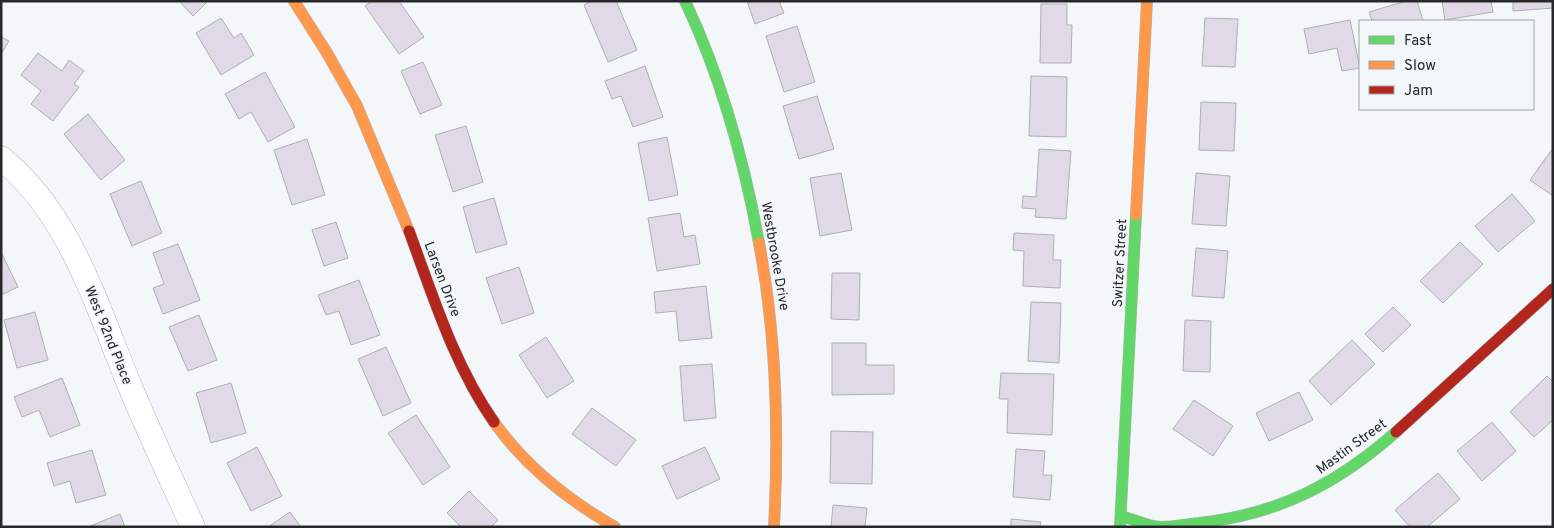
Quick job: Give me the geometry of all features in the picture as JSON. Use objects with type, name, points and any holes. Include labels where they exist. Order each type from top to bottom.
[{"type":"street","name":"Larsen Drive","points":[[294,1],[343,80],[373,140],[449,336],[487,412],[517,450],[556,489],[588,512],[615,527]]},
{"type":"street","name":"Westbrooke Drive","points":[[685,1],[715,74],[746,173],[766,276],[774,330],[778,394],[778,454],[774,527]]},
{"type":"street","name":"Switzer Street","points":[[1121,521],[1147,1]]},
{"type":"street","name":"West 92nd Place","points":[[1,158],[27,180],[61,227],[84,274],[144,420],[192,527]]},
{"type":"street","name":"Mastin Street","points":[[1121,521],[1160,527],[1234,519],[1283,505],[1327,483],[1370,455],[1553,289]]},
{"type":"building","points":[[179,1],[208,1],[193,16]]},
{"type":"building","points":[[372,1],[399,1],[424,37],[399,54],[365,6]]},
{"type":"building","points":[[592,1],[616,1],[637,50],[608,62],[584,5]]},
{"type":"building","points":[[747,1],[779,1],[784,13],[755,24]]},
{"type":"building","points":[[1406,1],[1417,1],[1423,20],[1372,20],[1369,12]]},
{"type":"building","points":[[1442,1],[1491,1],[1493,12],[1445,20]]},
{"type":"building","points":[[1513,1],[1553,1],[1553,8],[1513,11]]},
{"type":"building","points":[[1041,4],[1067,4],[1067,25],[1072,25],[1071,63],[1040,63]]},
{"type":"building","points":[[221,18],[234,38],[241,33],[254,55],[221,75],[196,33]]},
{"type":"building","points":[[1205,18],[1238,19],[1235,67],[1202,66]]},
{"type":"building","points":[[1350,20],[1359,68],[1342,71],[1337,48],[1309,54],[1304,29]]},
{"type":"building","points":[[797,26],[815,82],[784,92],[766,36]]},
{"type":"building","points":[[1,37],[9,41],[1,54]]},
{"type":"building","points":[[38,53],[62,71],[69,60],[84,71],[74,84],[79,87],[53,121],[31,104],[41,91],[21,75]]},
{"type":"building","points":[[423,62],[442,105],[420,114],[401,71]]},
{"type":"building","points":[[645,66],[663,117],[633,127],[621,96],[612,99],[605,81]]},
{"type":"building","points":[[265,72],[295,127],[268,142],[251,112],[239,119],[225,94]]},
{"type":"building","points":[[1031,76],[1067,77],[1066,137],[1029,136]]},
{"type":"building","points":[[817,96],[834,149],[799,159],[783,106]]},
{"type":"building","points":[[1201,102],[1236,103],[1234,151],[1199,150]]},
{"type":"building","points":[[88,114],[125,160],[101,180],[64,134]]},
{"type":"building","points":[[466,126],[483,182],[453,192],[435,135]]},
{"type":"building","points":[[667,137],[678,195],[649,201],[638,143]]},
{"type":"building","points":[[307,139],[325,195],[292,205],[274,150]]},
{"type":"building","points":[[1553,148],[1553,196],[1530,180]]},
{"type":"building","points":[[1039,149],[1071,151],[1066,219],[1035,217],[1036,209],[1022,208],[1023,196],[1036,197]]},
{"type":"building","points":[[841,173],[852,230],[820,236],[810,178]]},
{"type":"building","points":[[1196,173],[1230,176],[1226,226],[1192,224]]},
{"type":"building","points":[[141,181],[162,233],[132,246],[110,194]]},
{"type":"building","points":[[1512,194],[1535,221],[1498,252],[1475,226]]},
{"type":"building","points":[[494,198],[507,244],[476,253],[463,207]]},
{"type":"building","points":[[680,213],[684,237],[695,235],[700,264],[657,271],[648,218]]},
{"type":"building","points":[[336,222],[348,258],[324,266],[312,230]]},
{"type":"building","points":[[1014,233],[1054,235],[1053,260],[1061,260],[1060,288],[1023,286],[1024,251],[1013,250]]},
{"type":"building","points":[[1460,242],[1483,264],[1443,303],[1420,281]]},
{"type":"building","points":[[178,244],[200,300],[163,314],[153,288],[164,284],[153,253]]},
{"type":"building","points":[[1196,248],[1228,251],[1224,298],[1192,296]]},
{"type":"building","points":[[1,252],[18,287],[1,295]]},
{"type":"building","points":[[519,267],[534,313],[502,324],[486,278]]},
{"type":"building","points":[[832,273],[860,273],[859,320],[831,319]]},
{"type":"building","points":[[359,280],[380,335],[351,345],[339,311],[326,315],[318,295]]},
{"type":"building","points":[[706,286],[712,338],[679,341],[676,311],[656,313],[654,292]]},
{"type":"building","points":[[1031,302],[1061,303],[1059,363],[1028,361]]},
{"type":"building","points":[[1393,307],[1411,325],[1383,352],[1365,334]]},
{"type":"building","points":[[35,312],[48,360],[17,368],[4,320]]},
{"type":"building","points":[[199,315],[217,360],[188,371],[169,327]]},
{"type":"building","points":[[1185,320],[1211,321],[1210,372],[1183,371]]},
{"type":"building","points":[[546,337],[574,381],[547,398],[519,355]]},
{"type":"building","points":[[1352,340],[1375,364],[1331,405],[1309,381]]},
{"type":"building","points":[[832,343],[866,343],[866,365],[894,365],[894,394],[832,395]]},
{"type":"building","points":[[386,347],[411,403],[383,416],[358,359]]},
{"type":"building","points":[[712,364],[716,418],[684,421],[680,366]]},
{"type":"building","points":[[1001,373],[1054,374],[1052,435],[1007,433],[1008,399],[999,399]]},
{"type":"building","points":[[1547,376],[1553,382],[1553,420],[1534,437],[1510,412]]},
{"type":"building","points":[[62,378],[80,425],[50,437],[39,410],[22,417],[14,397]]},
{"type":"building","points":[[231,383],[246,433],[211,443],[196,393]]},
{"type":"building","points":[[1299,392],[1313,420],[1269,441],[1256,413]]},
{"type":"building","points":[[1194,400],[1233,426],[1213,456],[1173,429]]},
{"type":"building","points":[[592,408],[636,440],[616,466],[572,434]]},
{"type":"building","points":[[416,415],[450,467],[423,485],[388,433]]},
{"type":"building","points":[[1492,422],[1516,451],[1482,481],[1457,451]]},
{"type":"building","points":[[831,431],[873,432],[872,484],[830,483]]},
{"type":"building","points":[[257,447],[282,496],[251,511],[227,463]]},
{"type":"building","points":[[705,447],[720,479],[677,499],[662,466]]},
{"type":"building","points":[[1016,449],[1045,451],[1043,475],[1052,475],[1050,500],[1013,497]]},
{"type":"building","points":[[92,450],[106,495],[76,503],[70,481],[54,486],[47,463]]},
{"type":"building","points":[[1438,473],[1460,499],[1427,527],[1410,527],[1395,510]]},
{"type":"building","points":[[469,491],[498,520],[491,527],[461,527],[447,513]]},
{"type":"building","points":[[833,505],[867,508],[865,527],[831,527]]},
{"type":"building","points":[[290,512],[301,527],[268,527]]},
{"type":"building","points":[[120,514],[125,527],[90,527],[90,526]]},
{"type":"building","points":[[1011,519],[1041,522],[1040,527],[1011,527]]},
{"type":"traffic: fast","points":[[685,1],[710,59],[730,119],[759,243]]},
{"type":"traffic: fast","points":[[1120,527],[1136,215]]},
{"type":"traffic: fast","points":[[1121,516],[1151,526],[1166,527],[1228,519],[1255,512],[1305,494],[1329,481],[1352,467],[1396,432]]},
{"type":"traffic: slow","points":[[294,1],[327,53],[357,106],[409,231]]},
{"type":"traffic: slow","points":[[1136,215],[1147,1]]},
{"type":"traffic: slow","points":[[759,243],[770,314],[775,384],[776,491],[774,527]]},
{"type":"traffic: slow","points":[[494,422],[534,468],[564,494],[615,527]]},
{"type":"traffic: jam","points":[[409,231],[456,354],[467,377],[494,422]]},
{"type":"traffic: jam","points":[[1396,432],[1553,289]]}]
